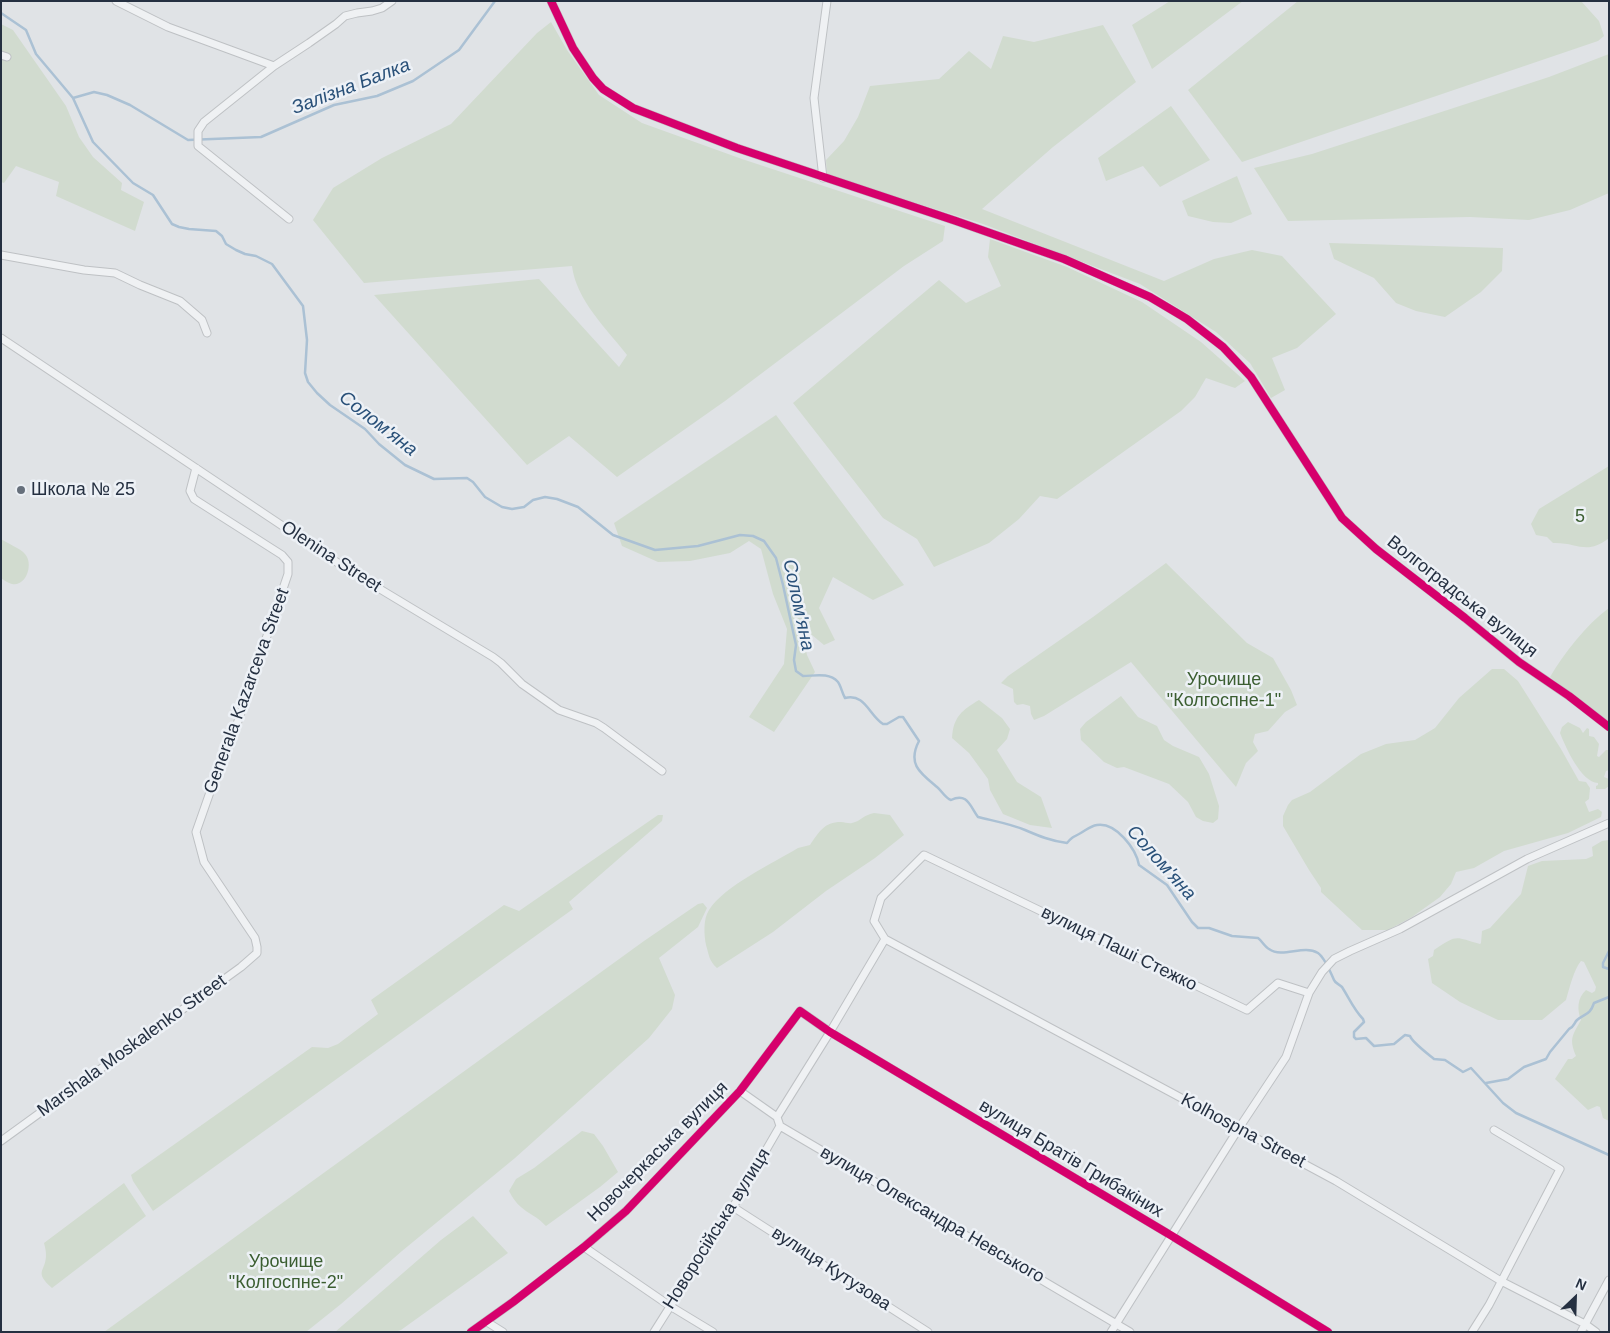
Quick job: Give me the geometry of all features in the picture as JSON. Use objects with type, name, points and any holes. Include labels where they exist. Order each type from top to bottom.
[{"type":"street","points":[[116,1],[168,27],[274,66]]},
{"type":"street","points":[[289,219],[198,144],[198,134],[204,122],[274,66],[345,16],[377,10],[392,1]]},
{"type":"street","name":"Волгоградська вулиця","points":[[551,1],[582,64],[598,84],[617,99],[651,116],[823,178],[956,221],[1064,259],[1150,297],[1187,319],[1223,348],[1251,377],[1342,518],[1376,548],[1519,662],[1609,727]]},
{"type":"street","points":[[823,178],[814,98],[827,1]]},
{"type":"street","points":[[1,255],[84,270],[115,273],[140,286],[180,302],[202,320],[207,333]]},
{"type":"street","name":"Olenina Street","points":[[1,338],[350,571],[493,657],[522,684],[559,710],[604,728],[662,771]]},
{"type":"street","name":"Generala Kazarceva Street","points":[[196,468],[190,491],[194,499],[282,555],[288,562],[288,574],[238,722],[215,778],[196,832],[204,862],[255,938],[257,947]]},
{"type":"street","points":[[1111,1332],[1239,1128],[1286,1057],[1309,993],[1322,972],[1334,959],[1400,930],[1527,859],[1609,823]]},
{"type":"street","name":"вулиця Паші Стежко","points":[[885,939],[874,921],[881,898],[924,855],[1248,1010],[1278,983],[1309,993]]},
{"type":"street","points":[[777,1117],[885,939]]},
{"type":"street","name":"Kolhospna Street","points":[[885,939],[1336,1181],[1502,1280],[1585,1324],[1596,1332]]},
{"type":"street","name":"Marshala Moskalenko Street","points":[[1,1141],[241,967],[256,952],[257,947]]},
{"type":"street","name":"вулиця Братів Грибакіних","points":[[800,1011],[830,1032],[1172,1236],[1328,1332]]},
{"type":"street","name":"Новочеркаська вулиця","points":[[471,1332],[487,1322],[584,1247],[626,1211],[740,1091],[800,1011]]},
{"type":"street","points":[[740,1091],[777,1117],[780,1126]]},
{"type":"street","name":"Новоросійська вулиця","points":[[654,1332],[733,1207],[780,1126]]},
{"type":"street","name":"вулиця Олександра Невського","points":[[780,1126],[1130,1332]]},
{"type":"street","points":[[1472,1332],[1489,1305],[1560,1169],[1494,1130]]},
{"type":"street","name":"вулиця Кутузова","points":[[733,1207],[928,1332]]},
{"type":"street","points":[[584,1247],[670,1306],[712,1332]]},
{"type":"street","points":[[1581,1332],[1609,1280]]},
{"type":"street","points":[[487,1322],[503,1332]]},
{"type":"green space","points":[[1170,1],[1243,1],[1152,69],[1132,25]]},
{"type":"green space","points":[[1298,1],[1581,1],[1599,21],[1604,36],[1598,41],[1242,162],[1188,90]]},
{"type":"green space","points":[[551,22],[567,50],[599,95],[642,123],[742,159],[945,226],[943,241],[904,266],[725,401],[617,477],[569,436],[527,465],[374,295],[539,279],[619,367],[627,355],[594,314],[579,291],[572,266],[364,283],[313,220],[333,188],[382,158],[451,124],[537,33]]},
{"type":"green space","points":[[1,24],[13,30],[66,106],[79,137],[93,157],[122,183],[121,190],[144,202],[135,231],[56,196],[59,182],[16,166],[4,183],[1,182]]},
{"type":"green space","points":[[1103,25],[1136,82],[1053,147],[982,209],[1164,281],[1214,259],[1252,250],[1282,256],[1336,314],[1297,348],[1272,358],[1285,390],[1271,398],[1250,363],[1216,332],[1140,284],[983,224],[827,175],[826,160],[844,141],[858,117],[870,86],[939,79],[969,51],[991,69],[1003,36],[1034,42]]},
{"type":"green space","points":[[1609,54],[1609,193],[1570,210],[1529,220],[1470,217],[1288,221],[1254,168],[1312,154],[1549,77]]},
{"type":"green space","points":[[1171,106],[1210,160],[1160,187],[1143,166],[1106,181],[1098,158]]},
{"type":"green space","points":[[1237,176],[1252,214],[1231,223],[1213,222],[1188,216],[1182,201]]},
{"type":"green space","points":[[990,239],[1067,267],[1142,302],[1201,342],[1245,381],[1235,388],[1206,378],[1195,397],[1181,411],[1057,499],[1040,496],[1019,519],[989,543],[934,567],[917,539],[883,518],[793,403],[939,280],[966,303],[1001,286],[988,257]]},
{"type":"green space","points":[[1329,243],[1503,248],[1502,271],[1481,292],[1445,317],[1416,311],[1396,303],[1374,278],[1334,259]]},
{"type":"green space","points":[[776,415],[904,585],[873,600],[833,577],[819,608],[835,640],[824,645],[800,625],[807,655],[815,672],[774,732],[749,717],[784,664],[787,629],[773,594],[761,549],[749,541],[730,553],[690,561],[658,562],[622,546],[614,523]]},
{"type":"green space","name":"5","points":[[1609,466],[1609,538],[1594,546],[1582,547],[1553,543],[1547,537],[1536,535],[1531,524],[1539,509]]},
{"type":"green space","points":[[1,539],[20,550],[28,558],[29,569],[27,574],[17,584],[11,584],[1,578]]},
{"type":"green space","name":"Урочище \"Колгоспне-1\"","points":[[1166,563],[1247,643],[1273,658],[1297,705],[1285,712],[1268,731],[1255,734],[1253,742],[1258,751],[1246,763],[1236,787],[1131,662],[1044,716],[1034,720],[1030,706],[1017,705],[1014,702],[1013,689],[1001,683],[1008,676]]},
{"type":"green space","points":[[1609,608],[1609,723],[1550,677],[1576,640]]},
{"type":"green space","points":[[1492,669],[1504,669],[1518,681],[1579,781],[1586,782],[1590,788],[1589,799],[1585,802],[1589,812],[1598,809],[1602,812],[1601,817],[1568,833],[1504,851],[1474,868],[1456,872],[1451,884],[1440,897],[1412,917],[1388,930],[1362,930],[1321,892],[1321,888],[1283,826],[1283,816],[1288,805],[1292,800],[1310,792],[1361,754],[1386,744],[1415,740],[1435,728],[1459,698]]},
{"type":"green space","name":"Урочище \"Колгоспне-1\"","points":[[1121,696],[1138,717],[1157,726],[1164,740],[1199,757],[1209,774],[1219,806],[1218,819],[1213,823],[1196,817],[1188,802],[1169,784],[1124,767],[1117,768],[1104,762],[1081,740],[1080,729],[1086,722]]},
{"type":"green space","points":[[979,700],[1002,718],[1010,729],[1007,739],[997,750],[1017,782],[1041,797],[1052,828],[1030,825],[1003,814],[990,790],[988,779],[969,753],[952,738],[956,719],[968,707]]},
{"type":"green space","points":[[1568,722],[1580,728],[1583,733],[1587,728],[1589,729],[1589,736],[1594,737],[1599,744],[1597,756],[1599,757],[1606,750],[1609,750],[1609,770],[1606,771],[1604,777],[1609,779],[1609,786],[1605,789],[1596,789],[1598,783],[1586,777],[1580,771],[1570,755],[1560,733],[1562,727]]},
{"type":"green space","points":[[874,813],[890,815],[904,835],[773,932],[717,968],[712,963],[706,945],[704,927],[707,914],[716,901],[750,876],[798,848],[810,845],[826,826],[835,822],[852,823]]},
{"type":"green space","points":[[658,815],[663,815],[662,821],[569,902],[573,909],[153,1211],[131,1175],[312,1047],[328,1048],[338,1044],[378,1014],[371,1000],[504,905],[519,911]]},
{"type":"green space","points":[[1609,840],[1609,1121],[1603,1118],[1600,1107],[1597,1106],[1588,1110],[1555,1079],[1568,1059],[1576,1056],[1572,1041],[1581,1020],[1578,1008],[1579,1000],[1586,990],[1592,993],[1596,987],[1584,962],[1581,961],[1576,969],[1566,1000],[1542,1020],[1498,1020],[1460,1002],[1432,983],[1428,959],[1433,956],[1434,950],[1452,939],[1456,938],[1480,944],[1482,931],[1490,928],[1521,894],[1528,866],[1542,861],[1586,859],[1593,856],[1592,847],[1602,841]]},
{"type":"green space","name":"Урочище \"Колгоспне-2\"","points":[[703,903],[707,908],[698,927],[659,958],[675,995],[672,1009],[649,1038],[515,1158],[306,1332],[104,1332],[644,941],[698,904]]},
{"type":"green space","points":[[582,1131],[594,1134],[618,1172],[546,1226],[517,1204],[509,1191],[516,1179],[534,1168]]},
{"type":"green space","points":[[124,1183],[146,1216],[52,1288],[42,1275],[46,1255],[44,1243]]},
{"type":"green space","name":"Урочище \"Колгоспне-2\"","points":[[473,1216],[508,1253],[401,1330],[395,1332],[335,1332],[441,1240]]},
{"type":"waterway","name":"Залізна Балка","points":[[73,98],[94,92],[107,95],[130,105],[188,140],[261,137],[334,105],[377,96],[413,81],[459,50],[495,1]]},
{"type":"waterway","name":"Солом'яна","points":[[1,13],[26,30],[36,54],[73,98],[93,142],[133,183],[153,195],[172,224],[189,229],[216,231],[222,236],[226,244],[236,250],[256,256],[272,264],[303,306],[307,340],[305,373],[308,382],[330,405],[365,429],[379,444],[405,465],[434,479],[467,478],[473,482],[485,497],[502,507],[512,509],[524,507],[533,500],[545,497],[557,499],[578,507],[613,535],[655,550],[698,546],[740,535],[753,536],[764,541],[776,558],[783,585],[796,645],[794,660],[796,671],[803,676],[821,675],[834,679],[838,682],[845,698],[852,697],[862,702],[883,724],[903,717],[919,741],[914,756],[917,767],[947,798],[951,800],[961,798],[968,801],[978,817],[1014,826],[1061,842],[1067,843],[1090,827],[1097,825],[1111,828],[1124,838],[1134,852],[1139,865],[1167,885],[1198,928],[1209,928],[1232,936],[1258,938],[1275,952],[1306,950],[1318,953],[1325,961],[1335,981],[1342,987],[1363,1019],[1364,1022],[1354,1032],[1356,1039],[1366,1038],[1374,1046],[1394,1044],[1405,1035],[1410,1036],[1417,1045],[1434,1059],[1445,1060],[1463,1072],[1471,1068],[1503,1103],[1516,1113],[1609,1155]]},
{"type":"waterway","points":[[1609,951],[1603,963],[1603,967],[1609,969]]},
{"type":"waterway","points":[[1486,1083],[1508,1079],[1524,1067],[1546,1059],[1569,1029],[1577,1020],[1589,1012],[1594,1003],[1609,997]]},
{"type":"cycle path","points":[[551,1],[573,48],[593,78],[603,89],[633,108],[737,148],[1064,259],[1150,297],[1187,319],[1223,347],[1251,377],[1342,518],[1376,549],[1519,662],[1569,696],[1609,727]]},
{"type":"cycle path","points":[[471,1332],[584,1247],[626,1211],[740,1091],[800,1011],[830,1032],[1172,1236],[1328,1332]]},
{"type":"place","name":"Школа № 25","points":[[21,490]]}]
